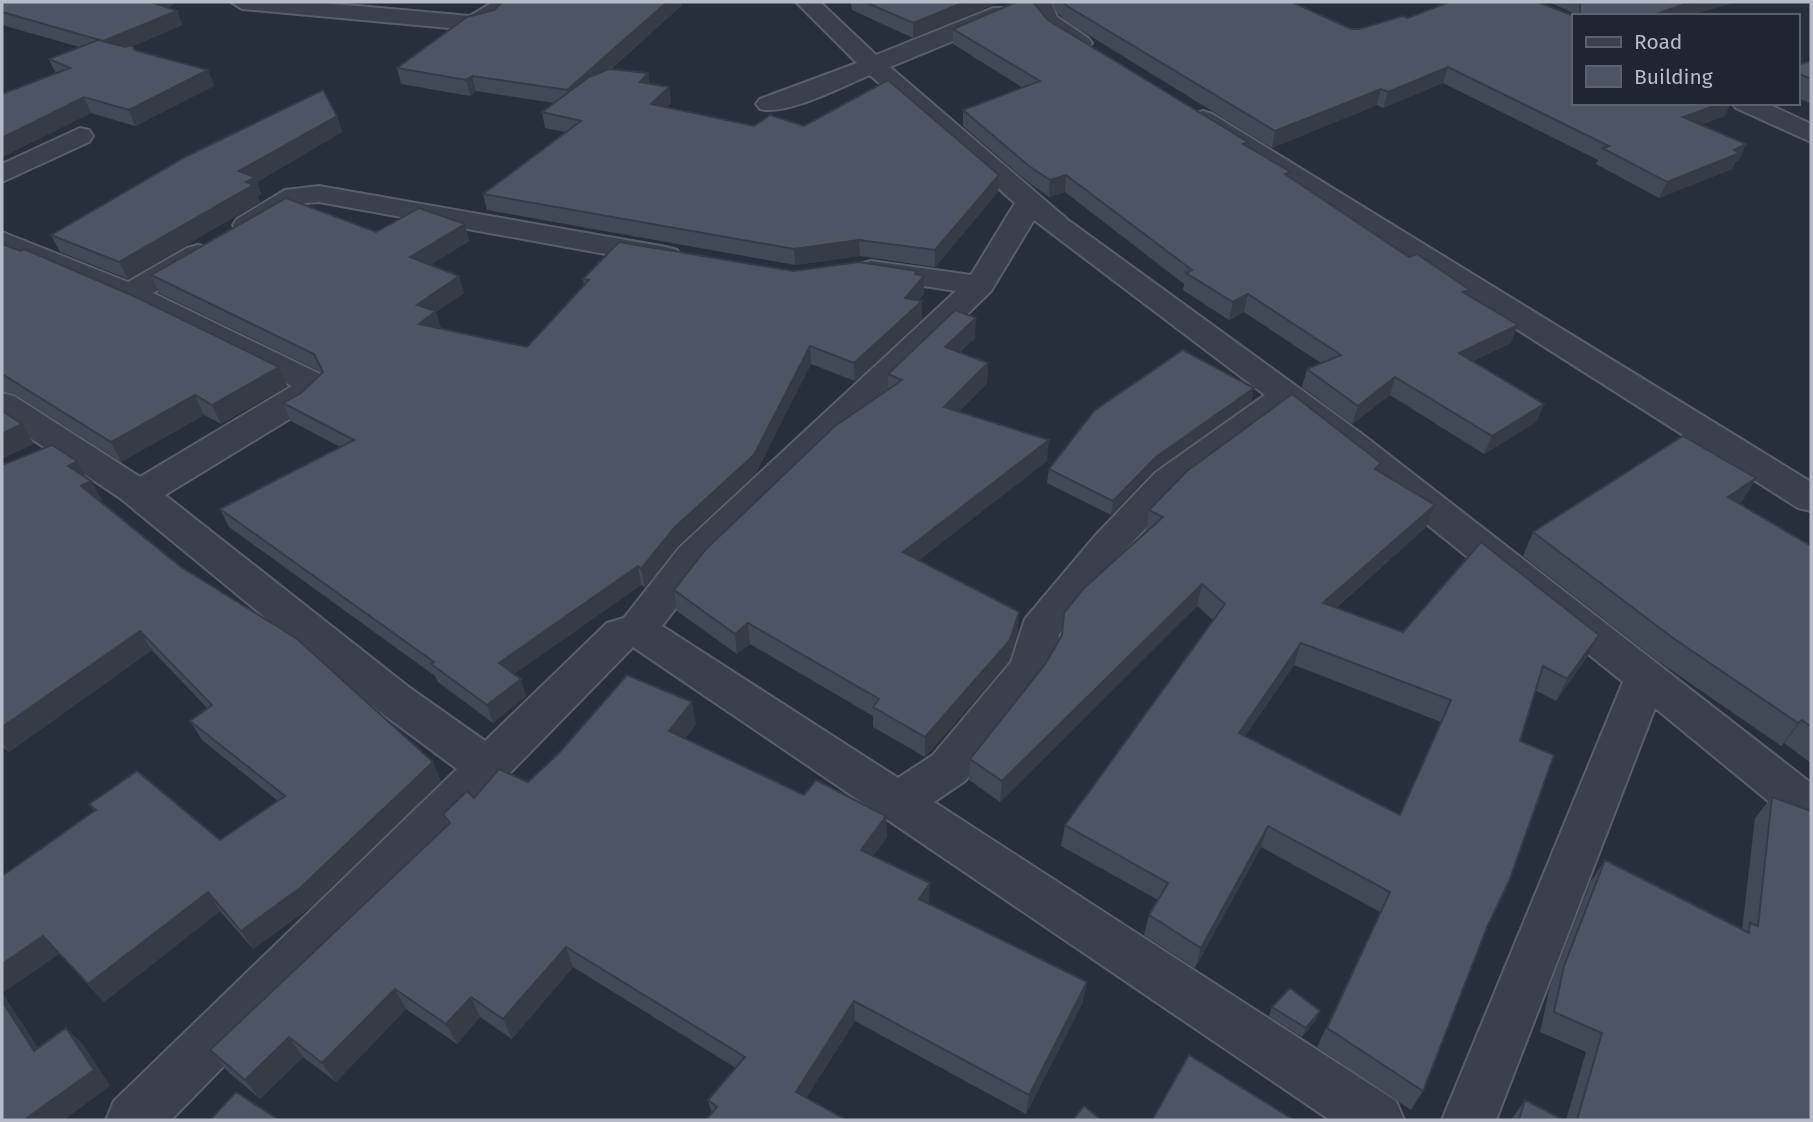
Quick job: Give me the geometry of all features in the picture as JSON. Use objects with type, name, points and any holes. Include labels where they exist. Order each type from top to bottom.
[{"type":"street","points":[[242,2],[471,23],[487,18],[506,2]]},
{"type":"street","points":[[807,2],[874,66],[1030,202],[1286,396],[1811,809]]},
{"type":"street","points":[[769,104],[874,66],[1025,2]]},
{"type":"street","points":[[1040,2],[1041,13],[1056,29],[1103,57]]},
{"type":"street","points":[[1749,105],[1811,134]]},
{"type":"street","points":[[1185,107],[1811,499]]},
{"type":"street","points":[[2,174],[80,136]]},
{"type":"street","points":[[132,292],[295,197],[308,194],[689,260]]},
{"type":"street","points":[[133,1120],[621,634],[637,631],[693,558],[980,285],[1030,202]]},
{"type":"street","points":[[2,241],[132,292],[221,334],[308,381],[311,388],[295,402],[139,494]]},
{"type":"street","points":[[847,270],[860,268],[980,285]]},
{"type":"street","points":[[898,802],[949,768],[1026,674],[1036,656],[1039,630],[1108,545],[1168,482],[1286,396]]},
{"type":"street","points":[[2,404],[49,454],[139,494],[395,700],[489,768]]},
{"type":"street","points":[[637,631],[1377,1120]]},
{"type":"street","points":[[1469,1120],[1646,677]]},
{"type":"building","points":[[2,2],[151,2],[177,11],[103,41],[2,12]]},
{"type":"building","points":[[502,2],[667,2],[567,90],[472,76],[466,80],[397,68],[467,17],[494,10]]},
{"type":"building","points":[[865,2],[965,2],[913,23]]},
{"type":"building","points":[[1016,2],[1033,2],[1048,20],[1248,142],[1243,144],[1291,172],[1285,174],[1409,257],[1417,254],[1470,290],[1463,292],[1518,325],[1459,353],[1544,404],[1492,436],[1395,377],[1358,406],[1307,369],[1341,355],[1248,294],[1233,302],[1186,273],[1192,270],[1066,175],[1050,180],[1029,166],[963,110],[1040,81],[953,29]]},
{"type":"building","points":[[1063,2],[1292,2],[1351,29],[1359,29],[1403,16],[1408,18],[1449,2],[1538,2],[1572,15],[1572,105],[1717,105],[1683,117],[1746,144],[1734,150],[1740,153],[1667,182],[1602,148],[1609,146],[1448,67],[1388,92],[1381,89],[1275,131]]},
{"type":"building","points":[[1580,2],[1691,2],[1656,14],[1580,14]]},
{"type":"building","points":[[98,40],[125,47],[132,45],[134,50],[208,70],[129,110],[84,97],[2,138],[2,94],[70,68],[49,59]]},
{"type":"building","points":[[1811,61],[1811,79],[1799,74],[1799,64]]},
{"type":"building","points":[[609,69],[648,73],[640,82],[669,87],[651,104],[754,126],[770,115],[804,126],[888,80],[999,175],[935,250],[859,240],[794,249],[483,194],[581,121],[542,112],[589,77]]},
{"type":"building","points":[[323,90],[337,116],[239,171],[255,177],[246,182],[253,185],[119,262],[51,235],[187,156]]},
{"type":"building","points":[[286,198],[376,232],[419,208],[465,224],[410,257],[459,276],[417,305],[436,311],[419,324],[527,347],[589,280],[583,279],[619,242],[793,271],[859,262],[917,271],[915,274],[924,276],[905,298],[922,301],[854,363],[810,346],[754,455],[674,528],[641,569],[638,566],[499,663],[521,679],[487,705],[431,664],[434,662],[220,509],[354,440],[283,403],[301,393],[323,372],[314,354],[151,275]]},
{"type":"building","points":[[2,244],[21,251],[24,249],[136,297],[279,367],[212,405],[195,395],[111,442],[2,374]]},
{"type":"building","points":[[955,310],[976,318],[945,347],[988,363],[944,407],[1049,440],[903,552],[1019,612],[1010,640],[925,737],[873,707],[879,699],[748,623],[735,634],[674,590],[706,549],[835,426],[902,380],[888,374]]},
{"type":"building","points":[[1183,350],[1254,388],[1156,457],[1113,501],[1049,469],[1095,410]]},
{"type":"building","points":[[1292,394],[1381,463],[1375,469],[1435,505],[1323,603],[1403,632],[1481,542],[1599,635],[1567,679],[1543,666],[1520,741],[1554,755],[1509,881],[1488,925],[1423,1091],[1327,1028],[1390,892],[1268,826],[1201,948],[1149,915],[1168,883],[1065,825],[1225,604],[1202,584],[1002,781],[970,759],[1046,663],[1062,635],[1064,613],[1084,588],[1163,517],[1149,510],[1187,471]],"holes":[[[1301,643],[1451,700],[1400,815],[1239,733]]]},
{"type":"building","points":[[2,411],[22,424],[2,434]]},
{"type":"building","points":[[1683,436],[1756,478],[1728,497],[1811,546],[1811,727],[1802,720],[1798,723],[1673,638],[1533,532]]},
{"type":"building","points":[[52,445],[77,461],[68,466],[91,481],[81,486],[181,567],[296,638],[433,762],[300,888],[241,931],[208,892],[88,984],[43,936],[2,964],[2,876],[96,810],[89,804],[137,771],[220,840],[285,796],[190,721],[212,705],[140,631],[2,727],[2,465]]},
{"type":"building","points":[[627,675],[692,702],[669,731],[804,795],[816,780],[886,816],[861,850],[930,883],[919,899],[1087,982],[1029,1095],[854,1001],[796,1092],[846,1120],[706,1120],[717,1107],[708,1100],[745,1057],[566,947],[503,1019],[471,997],[446,1024],[395,989],[322,1063],[289,1037],[245,1080],[210,1050],[450,823],[443,814],[467,791],[474,798],[499,769],[528,782],[559,753]]},
{"type":"building","points":[[1772,797],[1811,811],[1811,1120],[1577,1120],[1602,1033],[1554,1012],[1564,966],[1605,860],[1749,933],[1750,923],[1758,926]]},
{"type":"building","points":[[1290,988],[1320,1011],[1306,1028],[1272,1007]]},
{"type":"building","points":[[2,1001],[34,1051],[66,1028],[94,1070],[24,1120],[2,1120]]},
{"type":"building","points":[[1189,1055],[1294,1120],[1152,1120]]},
{"type":"building","points":[[236,1092],[279,1120],[210,1120]]},
{"type":"building","points":[[1525,1100],[1564,1120],[1519,1120]]},
{"type":"building","points":[[1084,1106],[1101,1120],[1073,1120]]}]
